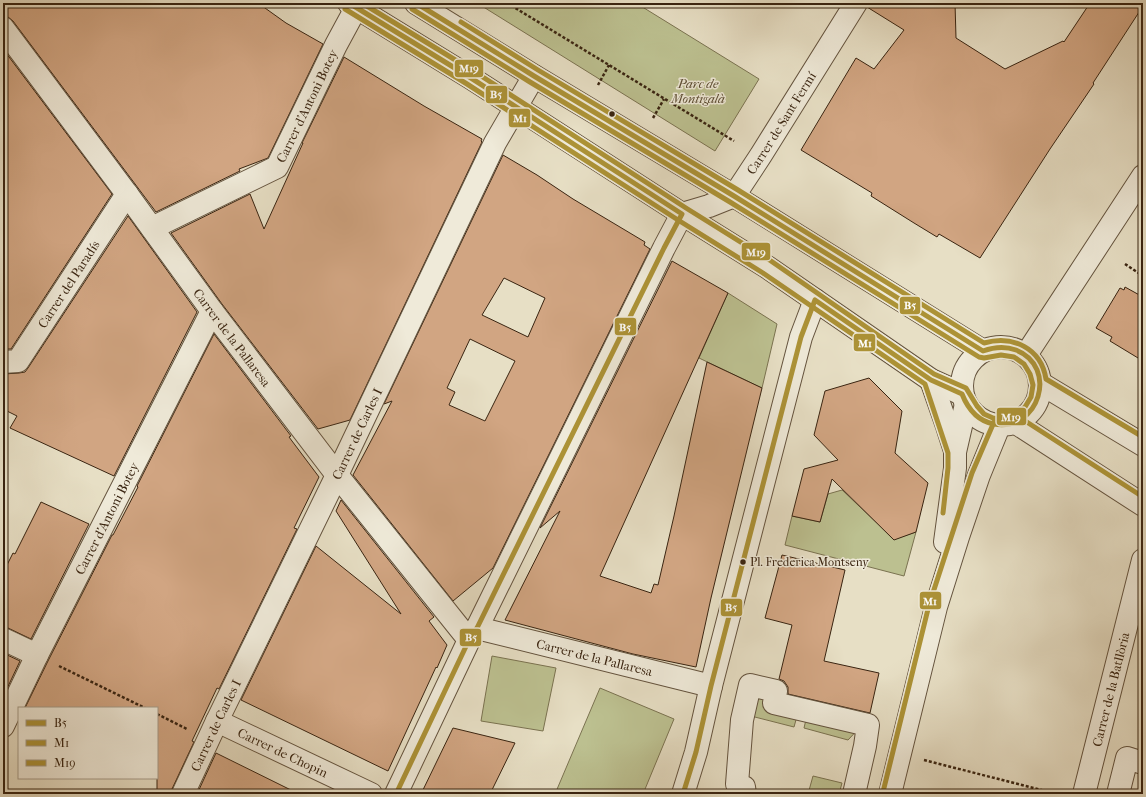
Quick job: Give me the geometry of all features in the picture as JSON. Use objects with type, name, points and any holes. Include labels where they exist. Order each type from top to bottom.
[{"type":"street","points":[[416,3],[734,196],[983,351]]},
{"type":"street","name":"Carrer de Sant Fermí","points":[[734,196],[856,3]]},
{"type":"street","points":[[352,5],[767,267],[931,380],[964,399],[976,416],[987,423],[1008,424],[1026,417],[1035,406],[1039,396],[1040,382],[1034,365],[1026,356],[1016,350],[1005,347],[993,347],[983,351],[973,359],[966,369],[963,382],[964,399],[955,452],[955,468],[949,518],[936,607]]},
{"type":"street","name":"Carrer d'Antoni Botey","points":[[152,228],[277,167],[336,45],[352,5]]},
{"type":"street","name":"Carrer de la Pallaresa","points":[[3,28],[212,311],[336,475],[473,634],[711,686]]},
{"type":"street","name":"Carrer de Carles I","points":[[183,794],[495,143],[534,76]]},
{"type":"street","points":[[1026,356],[1143,176]]},
{"type":"street","name":"Carrer del Paradís","points":[[3,362],[18,361],[127,194]]},
{"type":"street","points":[[396,794],[473,634],[682,214],[709,206],[734,196]]},
{"type":"street","points":[[683,794],[696,752],[711,686],[801,337],[815,300]]},
{"type":"street","name":"Carrer d'Antoni Botey","points":[[3,726],[37,655],[212,311]]},
{"type":"street","points":[[931,380],[955,452]]},
{"type":"street","points":[[1040,382],[1143,445]]},
{"type":"street","points":[[1008,424],[1143,505]]},
{"type":"street","points":[[890,794],[936,607],[958,537],[979,475],[1008,424]]},
{"type":"street","name":"Carrer de la Batllòria","points":[[1084,794],[1143,560]]},
{"type":"street","points":[[3,639],[37,655]]},
{"type":"street","points":[[745,794],[744,787],[737,784],[742,720],[750,685],[776,691],[774,703],[868,725],[865,746],[854,794]]},
{"type":"street","name":"Carrer de Chopin","points":[[213,730],[371,794]]},
{"type":"street","points":[[1118,794],[1127,758],[1143,763]]},
{"type":"path","points":[[507,3],[734,141]]},
{"type":"path","points":[[598,85],[609,65]]},
{"type":"path","points":[[653,118],[664,99]]},
{"type":"path","points":[[1125,264],[1143,276]]},
{"type":"path","points":[[37,655],[143,707]]},
{"type":"path","points":[[158,714],[213,730]]},
{"type":"path","points":[[900,754],[1057,794]]},
{"type":"green space","name":"Parc de Montigalà","points":[[477,3],[636,3],[759,79],[715,151]]},
{"type":"green space","points":[[728,293],[777,324],[762,388],[699,358]]},
{"type":"green space","points":[[842,490],[894,539],[916,532],[904,576],[785,545],[792,516],[820,522],[828,494]]},
{"type":"green space","points":[[492,656],[556,668],[543,731],[481,721]]},
{"type":"green space","points":[[750,685],[799,709],[794,727],[743,714]]},
{"type":"green space","points":[[600,688],[674,719],[643,794],[555,794]]},
{"type":"green space","points":[[808,711],[864,723],[848,740],[804,728]]},
{"type":"green space","points":[[813,776],[842,783],[839,794],[808,794]]},
{"type":"building","points":[[3,3],[258,3],[286,23],[323,44],[268,158],[239,169],[240,171],[156,212],[13,21],[8,17],[3,16]]},
{"type":"building","points":[[868,3],[955,3],[956,38],[1005,69],[1063,41],[1064,42],[1090,3],[1143,3],[1143,6],[1093,83],[1094,84],[980,258],[939,234],[937,237],[871,196],[872,193],[801,150],[856,58],[874,69],[904,30],[867,7]]},
{"type":"building","points":[[3,49],[112,194],[11,349],[3,349]]},
{"type":"building","points":[[344,57],[424,106],[482,139],[482,142],[350,420],[318,429],[222,304],[171,233],[250,194],[264,229],[302,143]]},
{"type":"building","points":[[503,155],[645,242],[644,245],[650,249],[493,568],[453,601],[353,475],[392,401],[384,404]],"holes":[[[504,278],[545,298],[528,337],[482,315]],[[470,339],[515,361],[485,421],[449,405],[455,392],[447,388]]]},
{"type":"building","points":[[128,216],[197,312],[114,476],[10,428],[17,416],[3,409],[3,374],[25,372]]},
{"type":"building","points":[[672,261],[728,293],[600,576],[651,593],[654,584],[658,585],[707,362],[762,388],[711,598],[696,667],[633,654],[505,620],[560,511],[540,528]]},
{"type":"building","points":[[1125,287],[1143,297],[1143,361],[1110,341],[1112,337],[1096,328],[1120,288],[1124,290]]},
{"type":"building","points":[[214,334],[291,436],[289,437],[319,477],[294,528],[297,529],[192,741],[194,742],[171,794],[157,794],[158,707],[25,707],[112,535],[138,487],[137,486]]},
{"type":"building","points":[[869,378],[902,411],[895,453],[928,483],[916,532],[894,540],[832,479],[820,522],[792,516],[804,469],[838,460],[814,435],[825,391]]},
{"type":"building","points":[[341,500],[434,617],[429,621],[447,645],[388,771],[241,700],[316,546],[401,614],[336,511]]},
{"type":"building","points":[[41,502],[89,524],[31,639],[3,627],[3,573],[13,553],[15,554]]},
{"type":"building","points":[[782,555],[845,570],[824,661],[879,673],[870,713],[788,694],[788,687],[784,681],[779,679],[792,625],[765,618]]},
{"type":"building","points":[[3,653],[20,661],[3,697]]},
{"type":"building","points":[[453,728],[515,743],[490,794],[421,794]]},
{"type":"building","points":[[216,753],[299,794],[197,794]]},
{"type":"transit line","name":"B5","points":[[349,3],[471,78],[682,214],[477,628],[469,640],[396,794]]},
{"type":"transit line","name":"M19","points":[[362,3],[475,72],[771,261],[934,374],[966,388],[977,406],[984,414],[999,419],[1015,416],[1019,417],[1143,497]]},
{"type":"transit line","name":"B5","points":[[416,3],[734,196],[983,351],[1000,348],[1016,350],[1029,358],[1037,370],[1040,383],[1038,396],[1032,409],[1022,418],[1010,424],[994,424],[983,420],[974,414],[967,405],[962,394],[931,380],[815,300],[801,337],[711,686],[696,752],[683,794]]},
{"type":"transit line","name":"M1","points":[[345,9],[467,84],[763,273],[925,384],[948,453],[948,468],[943,513]]},
{"type":"transit line","name":"M1","points":[[412,9],[730,202],[979,357],[984,358],[1001,355],[1014,357],[1024,364],[1030,374],[1033,385],[1031,397],[1025,407],[1014,416],[997,419],[994,422],[972,473],[929,605],[883,792]]},
{"type":"transit line","name":"M19","points":[[461,22],[738,190],[984,343],[1005,341],[1024,346],[1038,359],[1043,368],[1046,379],[1143,437]]},
{"type":"place","name":"Pl. Frederica Montseny","points":[[743,562]]}]
